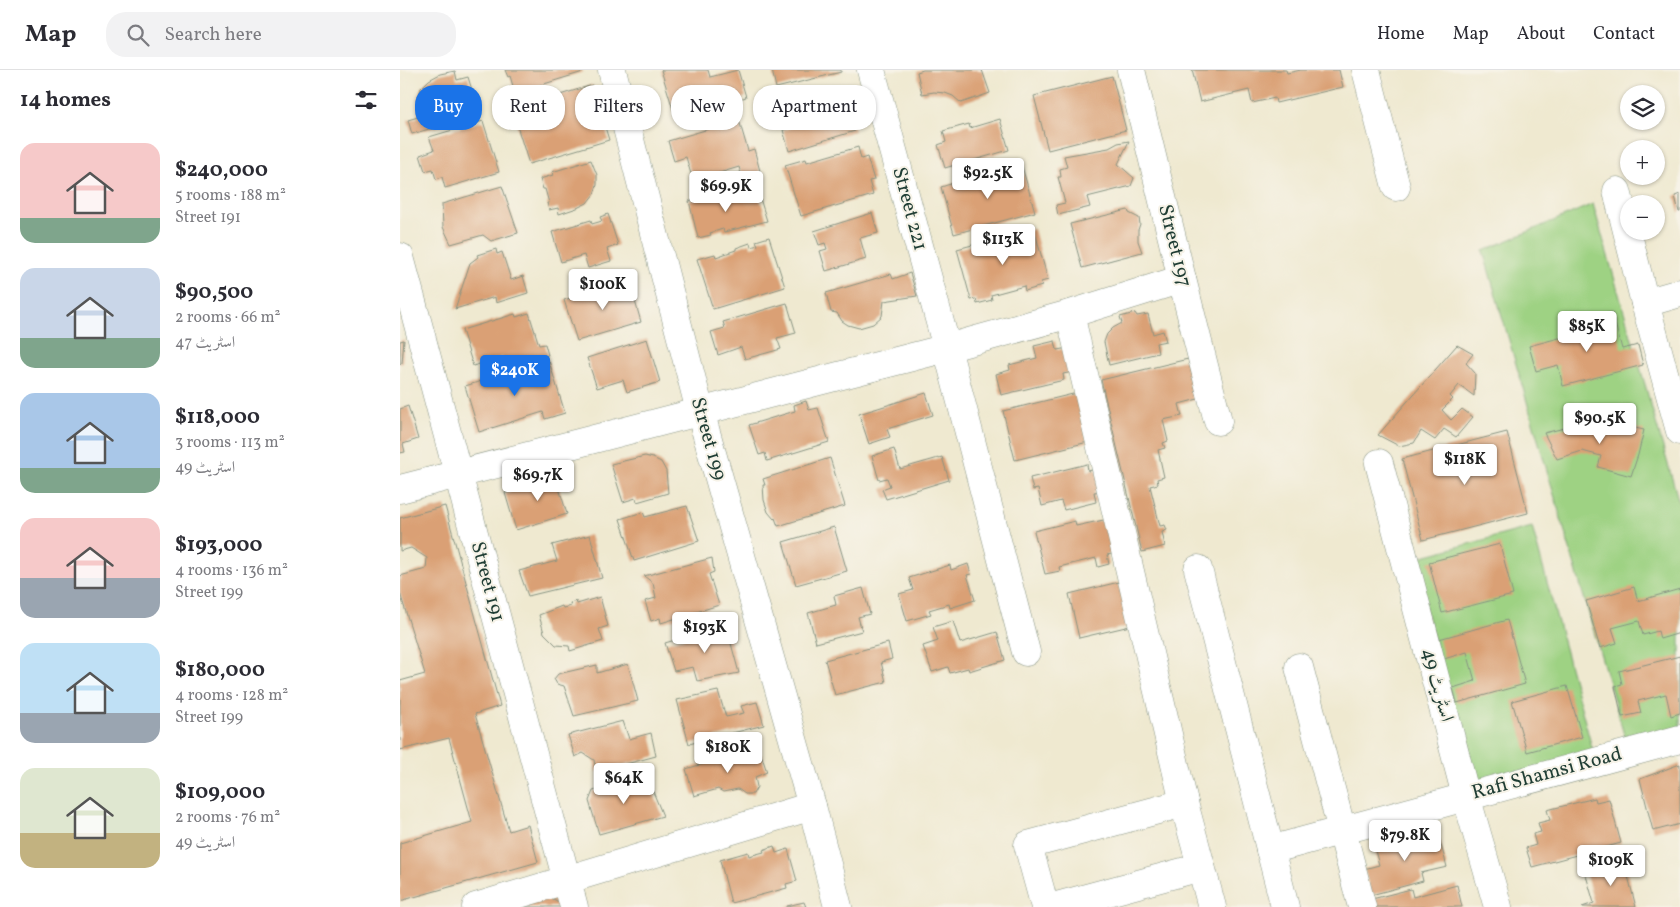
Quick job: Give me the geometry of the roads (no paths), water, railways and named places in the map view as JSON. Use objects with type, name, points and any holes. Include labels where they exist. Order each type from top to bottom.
[{"type":"street","name":"Street 199","points":[[612,70],[700,412],[812,806],[838,907]]},
{"type":"street","name":"Street 221","points":[[871,70],[948,348],[1026,652]]},
{"type":"street","name":"Street 197","points":[[1131,70],[1218,421]]},
{"type":"street","points":[[1366,70],[1396,187]]},
{"type":"street","points":[[1617,191],[1680,431]]},
{"type":"street","name":"Street 191","points":[[400,257],[574,907]]},
{"type":"street","points":[[400,489],[948,348],[1070,314],[1182,279]]},
{"type":"street","points":[[1645,302],[1680,293]]},
{"type":"street","points":[[1070,314],[1184,803],[1212,907]]},
{"type":"street","name":"اسٹریٹ 49","points":[[1379,463],[1466,796],[1498,907]]},
{"type":"street","points":[[1198,569],[1285,907]]},
{"type":"street","points":[[1299,666],[1362,907]]},
{"type":"street","name":"Rafi Shamsi Road","points":[[1270,850],[1680,739]]},
{"type":"street","points":[[1045,907],[1028,845],[1184,803]]},
{"type":"street","points":[[476,907],[812,806]]},
{"type":"street","points":[[1053,907],[1201,867]]}]
